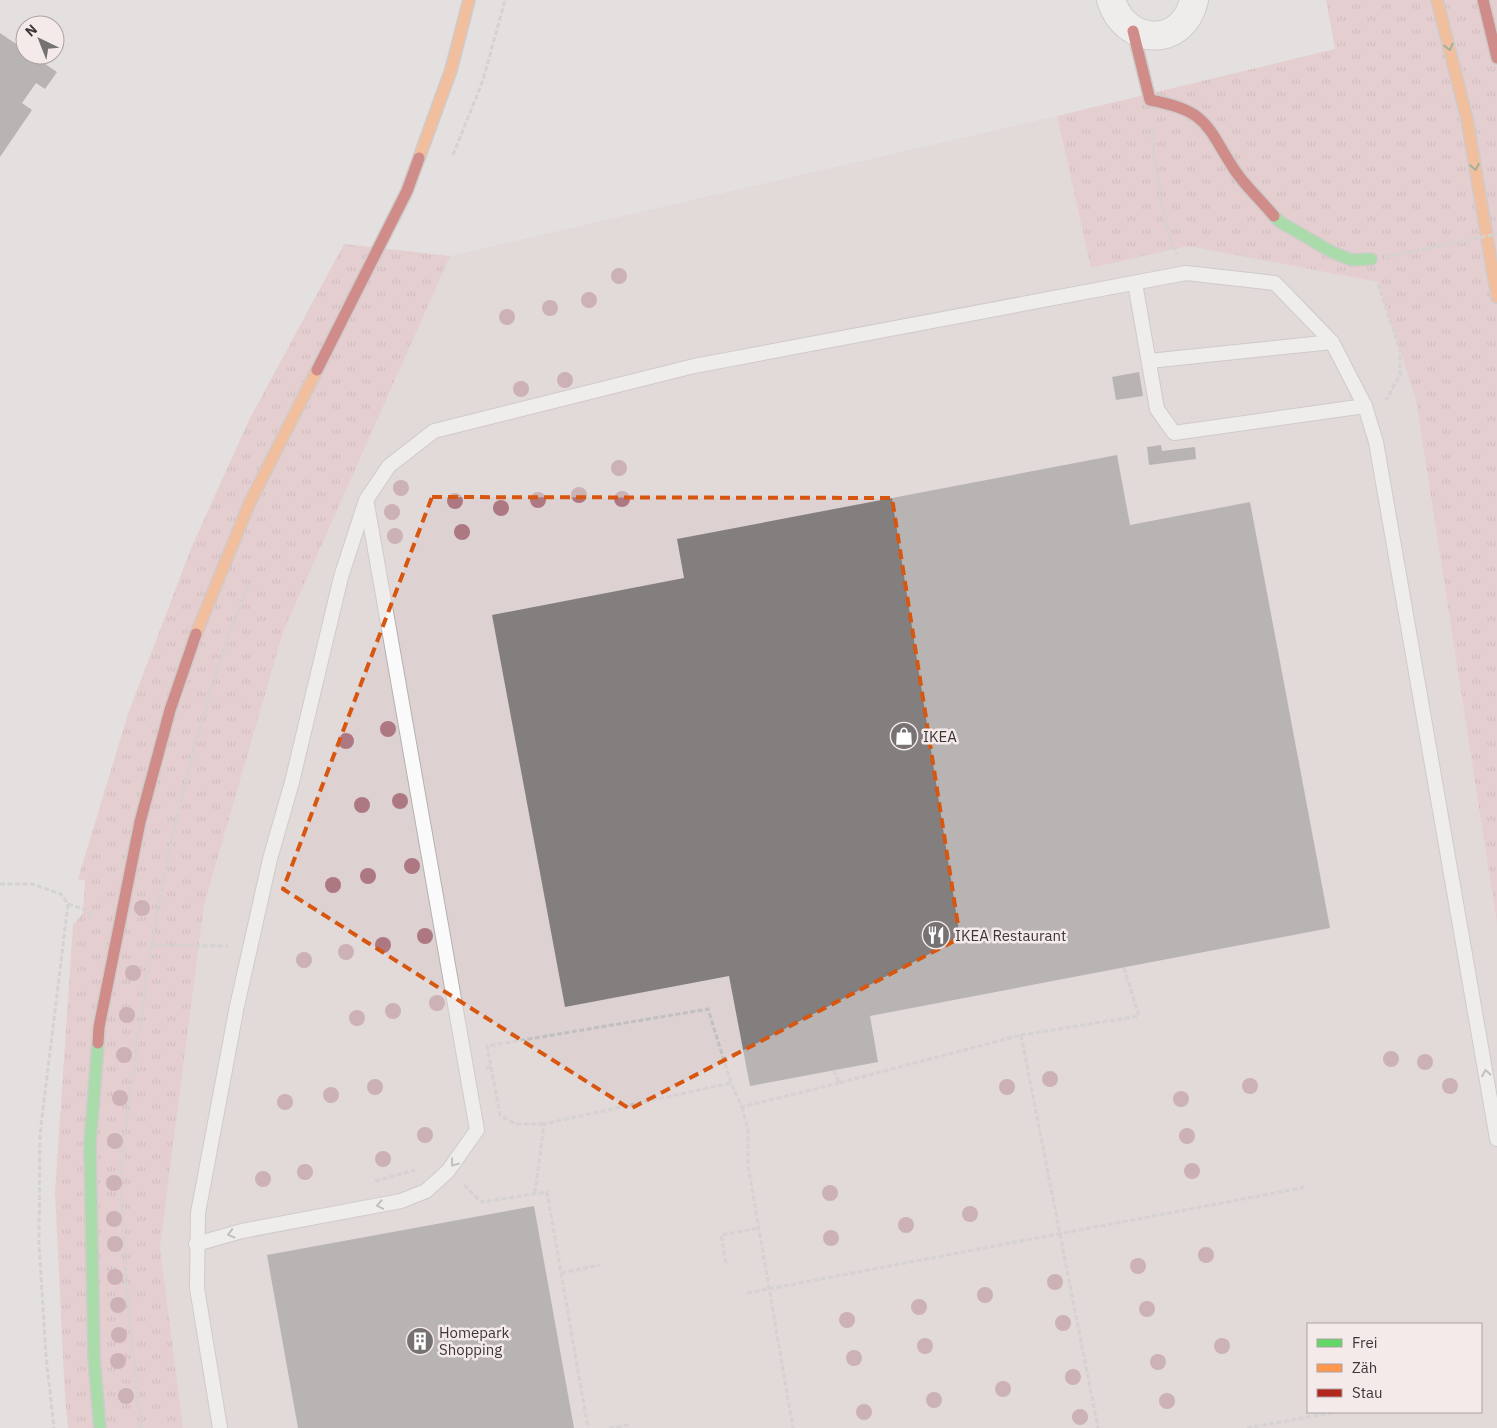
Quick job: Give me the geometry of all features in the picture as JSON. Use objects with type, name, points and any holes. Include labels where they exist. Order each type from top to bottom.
[{"type":"main road","points":[[100,1428],[94,1358],[90,1144],[99,1027],[140,822],[170,710],[206,606],[250,502],[407,191],[451,70],[468,0]]},
{"type":"main road","points":[[1437,0],[1467,119],[1497,297]]},
{"type":"main road","points":[[1483,0],[1497,58]]},
{"type":"main road","points":[[1133,31],[1150,100],[1172,104],[1195,113],[1215,135],[1237,173],[1280,222],[1332,252],[1352,260],[1371,259]]},
{"type":"street","points":[[1111,0],[1119,18],[1133,31],[1153,36],[1174,31],[1185,22],[1192,10],[1194,0]]},
{"type":"lane","points":[[220,1428],[197,1288],[196,1244],[198,1213],[237,1006],[251,944],[341,577],[366,500],[389,466],[434,431],[694,366],[1186,273],[1275,283],[1332,342],[1365,406],[1376,442],[1497,1139]]},
{"type":"lane","points":[[1135,283],[1158,409],[1174,433],[1365,406]]},
{"type":"lane","points":[[1149,361],[1332,342]]},
{"type":"lane","points":[[196,1244],[242,1231],[401,1201],[426,1191],[448,1171],[476,1130],[398,692],[366,500]]},
{"type":"path","points":[[451,159],[483,80],[505,0]]},
{"type":"path","points":[[1150,100],[1156,178],[1172,241],[1186,273]]},
{"type":"path","points":[[1385,257],[1497,234]]},
{"type":"path","points":[[1371,259],[1400,350],[1400,376],[1384,403]]},
{"type":"path","points":[[140,1428],[125,1271],[122,1171],[150,945],[174,834],[202,722],[236,616],[249,582]]},
{"type":"path","points":[[0,884],[32,884],[61,894],[68,904],[86,910],[90,915]]},
{"type":"path","points":[[54,1428],[46,1356],[39,1244],[40,1134],[68,904]]},
{"type":"path","points":[[144,944],[212,948],[251,944]]},
{"type":"path","points":[[742,1107],[1021,1035],[1139,1016],[1124,968]]},
{"type":"path","points":[[731,1083],[544,1124],[515,1124],[500,1115],[487,1046],[708,1009],[731,1083],[742,1107],[748,1131],[748,1165],[793,1428]]},
{"type":"path","points":[[1021,1035],[1058,1234],[1098,1428]]},
{"type":"path","points":[[467,1072],[491,1067]]},
{"type":"path","points":[[834,1070],[839,1083]]},
{"type":"path","points":[[535,1193],[544,1124]]},
{"type":"path","points":[[375,1180],[418,1169],[434,1157],[482,1202],[547,1192],[588,1428]]},
{"type":"path","points":[[747,1293],[1306,1187]]},
{"type":"path","points":[[726,1263],[721,1235],[759,1228]]},
{"type":"path","points":[[561,1273],[600,1264]]},
{"type":"path","points":[[1247,1428],[1330,1413]]},
{"type":"path","points":[[609,1428],[628,1425]]},
{"type":"highlighted area","points":[[432,497],[892,498],[960,938],[630,1109],[283,889]]},
{"type":"shaded area","points":[[1057,116],[1091,268],[1188,246],[1378,282],[1416,400],[1497,924],[1497,1428],[183,1428],[160,1247],[204,905],[283,632],[450,256]]},
{"type":"green space","points":[[1326,0],[1497,0],[1497,924],[1416,400],[1378,282],[1188,246],[1091,268],[1057,116],[1335,49]]},
{"type":"green space","points":[[344,244],[450,256],[283,632],[204,905],[160,1247],[183,1428],[68,1428],[55,1192],[73,925],[83,913],[85,881],[78,879],[128,714],[192,546],[249,420]]},
{"type":"building","points":[[0,33],[15,43],[15,65],[47,65],[57,72],[45,89],[36,83],[22,103],[32,110],[0,157]]},
{"type":"building","points":[[1139,372],[1143,396],[1116,400],[1112,377]]},
{"type":"building","points":[[1161,445],[1162,451],[1195,447],[1196,459],[1149,465],[1147,447]]},
{"type":"building","name":"IKEA","points":[[1117,455],[1130,525],[1250,502],[1330,928],[870,1016],[878,1062],[750,1086],[729,976],[565,1007],[492,615],[684,578],[677,539]]},
{"type":"building","name":"Homepark Shopping","points":[[534,1206],[574,1428],[298,1428],[267,1255]]},
{"type":"traffic: fast","points":[[1274,216],[1280,222],[1332,252],[1352,260],[1371,259]]},
{"type":"traffic: fast","points":[[98,1043],[90,1144],[94,1358],[100,1428]]},
{"type":"traffic: slow","points":[[419,158],[451,70],[469,0]]},
{"type":"traffic: slow","points":[[1437,0],[1467,119],[1497,297]]},
{"type":"traffic: slow","points":[[196,634],[250,502],[317,370]]},
{"type":"traffic: jam","points":[[1483,0],[1497,58]]},
{"type":"traffic: jam","points":[[1133,31],[1150,100],[1170,104],[1185,110],[1204,123],[1240,178],[1274,216]]},
{"type":"traffic: jam","points":[[317,370],[407,191],[419,158]]},
{"type":"traffic: jam","points":[[98,1043],[99,1027],[140,822],[170,710],[196,634]]},
{"type":"place","name":"IKEA","points":[[904,736]]},
{"type":"place","name":"IKEA Restaurant","points":[[936,935]]},
{"type":"place","name":"Homepark Shopping","points":[[420,1341]]}]
